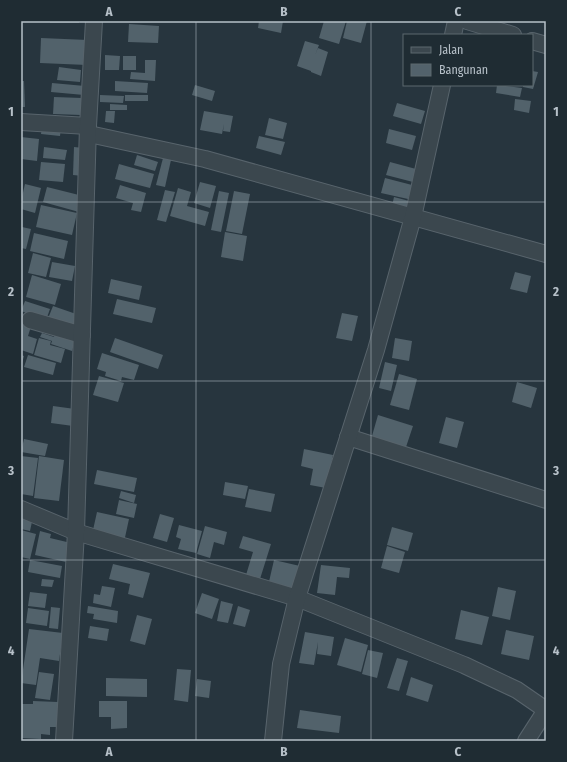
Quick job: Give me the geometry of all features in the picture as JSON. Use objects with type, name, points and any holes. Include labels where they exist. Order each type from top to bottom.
[{"type":"street","points":[[64,741],[76,532],[88,130],[94,21]]},
{"type":"street","points":[[453,34],[456,21]]},
{"type":"street","points":[[467,21],[510,34]]},
{"type":"street","points":[[533,41],[546,45]]},
{"type":"street","points":[[273,741],[282,664],[296,598],[376,350],[413,217],[442,86]]},
{"type":"street","points":[[21,122],[88,130],[205,159],[546,254]]},
{"type":"street","points":[[30,320],[82,335]]},
{"type":"street","points":[[348,437],[546,500]]},
{"type":"street","points":[[21,510],[76,532],[296,598],[464,664],[517,690],[546,710],[526,741]]},
{"type":"building","points":[[50,21],[79,21],[79,23],[50,23]]},
{"type":"building","points":[[259,21],[283,21],[281,33],[258,28]]},
{"type":"building","points":[[324,21],[346,21],[339,44],[319,38]]},
{"type":"building","points":[[347,21],[367,21],[361,43],[343,38]]},
{"type":"building","points":[[129,24],[159,26],[158,43],[128,42]]},
{"type":"building","points":[[41,38],[88,40],[87,65],[40,63]]},
{"type":"building","points":[[305,41],[319,45],[315,55],[318,48],[328,52],[321,76],[297,66]]},
{"type":"building","points":[[105,55],[120,56],[119,70],[105,70]]},
{"type":"building","points":[[123,56],[136,56],[136,70],[123,70]]},
{"type":"building","points":[[145,60],[156,60],[155,81],[130,79],[131,72],[145,73]]},
{"type":"building","points":[[59,67],[81,70],[80,82],[57,80]]},
{"type":"building","points":[[533,71],[538,72],[533,89],[523,87],[533,86]]},
{"type":"building","points":[[21,81],[24,81],[25,107],[21,107]]},
{"type":"building","points":[[115,81],[148,83],[147,93],[115,91]]},
{"type":"building","points":[[52,83],[85,86],[84,95],[51,92]]},
{"type":"building","points":[[195,85],[215,91],[212,101],[192,95]]},
{"type":"building","points":[[497,86],[522,88],[520,97],[496,93]]},
{"type":"building","points":[[100,95],[124,96],[123,103],[100,102]]},
{"type":"building","points":[[125,95],[148,95],[148,101],[125,101]]},
{"type":"building","points":[[54,97],[82,98],[81,115],[53,114]]},
{"type":"building","points":[[515,99],[531,101],[529,113],[514,110]]},
{"type":"building","points":[[397,103],[425,111],[421,124],[393,116]]},
{"type":"building","points":[[110,104],[127,105],[127,110],[110,110]]},
{"type":"building","points":[[106,111],[115,111],[114,123],[105,122]]},
{"type":"building","points":[[204,111],[233,116],[230,132],[223,131],[224,124],[222,134],[200,130]]},
{"type":"building","points":[[269,118],[287,123],[283,139],[265,135]]},
{"type":"building","points":[[42,125],[61,127],[60,136],[41,134]]},
{"type":"building","points":[[389,129],[416,136],[412,150],[386,143]]},
{"type":"building","points":[[259,136],[285,142],[281,155],[256,148]]},
{"type":"building","points":[[21,137],[39,139],[37,161],[21,159]]},
{"type":"building","points":[[44,147],[67,150],[65,160],[43,158]]},
{"type":"building","points":[[74,147],[84,148],[83,176],[73,175]]},
{"type":"building","points":[[137,155],[158,162],[155,171],[134,165]]},
{"type":"building","points":[[163,158],[171,160],[165,187],[156,185]]},
{"type":"building","points":[[41,162],[65,164],[63,182],[39,180]]},
{"type":"building","points":[[390,162],[416,169],[413,182],[386,175]]},
{"type":"building","points":[[119,164],[154,174],[150,188],[115,179]]},
{"type":"building","points":[[385,178],[412,185],[408,199],[381,193]]},
{"type":"building","points":[[200,182],[216,186],[210,208],[194,203]]},
{"type":"building","points":[[25,184],[41,188],[35,213],[21,209],[21,201]]},
{"type":"building","points":[[120,185],[146,193],[141,212],[131,210],[133,203],[116,198]]},
{"type":"building","points":[[47,187],[83,196],[79,212],[43,202]]},
{"type":"building","points":[[178,188],[191,192],[187,206],[209,212],[205,226],[170,216]]},
{"type":"building","points":[[165,190],[175,192],[166,222],[157,220]]},
{"type":"building","points":[[219,191],[229,193],[221,232],[211,230]]},
{"type":"building","points":[[234,191],[250,194],[242,234],[226,231]]},
{"type":"building","points":[[394,197],[413,202],[411,210],[392,206]]},
{"type":"building","points":[[41,205],[77,213],[72,235],[36,227]]},
{"type":"building","points":[[22,227],[31,229],[26,249],[21,248]]},
{"type":"building","points":[[225,232],[247,236],[243,261],[221,257]]},
{"type":"building","points":[[34,233],[68,241],[64,259],[30,251]]},
{"type":"building","points":[[33,253],[51,258],[46,277],[28,273]]},
{"type":"building","points":[[52,262],[75,266],[72,281],[49,277]]},
{"type":"building","points":[[515,272],[531,276],[527,293],[510,289]]},
{"type":"building","points":[[32,275],[61,284],[55,305],[26,297]]},
{"type":"building","points":[[111,279],[142,286],[139,300],[108,293]]},
{"type":"building","points":[[117,299],[156,308],[152,323],[113,314]]},
{"type":"building","points":[[25,301],[50,309],[46,320],[21,311]]},
{"type":"building","points":[[53,306],[79,315],[74,330],[47,321]]},
{"type":"building","points":[[342,313],[358,316],[352,341],[336,338]]},
{"type":"building","points":[[21,319],[32,323],[28,336],[37,339],[33,354],[21,350]]},
{"type":"building","points":[[56,330],[76,337],[72,351],[51,344],[52,341],[40,337],[42,333],[54,337]]},
{"type":"building","points":[[39,338],[51,341],[50,345],[65,349],[61,363],[34,355]]},
{"type":"building","points":[[115,338],[163,355],[158,369],[110,352]]},
{"type":"building","points":[[395,338],[412,341],[409,361],[392,358]]},
{"type":"building","points":[[102,353],[139,365],[134,380],[122,377],[121,381],[105,376],[106,372],[97,369]]},
{"type":"building","points":[[21,355],[24,356],[21,367]]},
{"type":"building","points":[[28,355],[56,363],[53,375],[24,367]]},
{"type":"building","points":[[385,362],[397,365],[391,391],[379,388]]},
{"type":"building","points":[[399,374],[417,379],[409,410],[390,405]]},
{"type":"building","points":[[99,376],[124,383],[118,402],[93,395]]},
{"type":"building","points":[[517,382],[537,388],[531,408],[512,402]]},
{"type":"building","points":[[53,406],[75,409],[73,426],[51,423]]},
{"type":"building","points":[[378,415],[413,426],[406,447],[372,436]]},
{"type":"building","points":[[446,417],[464,422],[457,448],[439,443]]},
{"type":"building","points":[[24,439],[48,444],[45,456],[21,452]]},
{"type":"building","points":[[304,449],[333,455],[326,488],[310,485],[313,469],[301,466]]},
{"type":"building","points":[[21,456],[38,458],[33,496],[21,494]]},
{"type":"building","points":[[39,456],[64,460],[59,501],[34,498]]},
{"type":"building","points":[[97,470],[137,478],[134,492],[94,484]]},
{"type":"building","points":[[225,482],[248,486],[245,499],[223,495]]},
{"type":"building","points":[[249,489],[275,494],[271,512],[245,507]]},
{"type":"building","points":[[121,491],[136,495],[134,503],[119,498]]},
{"type":"building","points":[[119,500],[137,504],[134,518],[116,514]]},
{"type":"building","points":[[97,512],[129,519],[124,542],[112,540],[113,535],[93,530]]},
{"type":"building","points":[[160,514],[174,518],[167,542],[153,538]]},
{"type":"building","points":[[21,515],[33,517],[30,531],[21,529]]},
{"type":"building","points":[[179,525],[202,531],[196,553],[178,549],[181,539],[176,537]]},
{"type":"building","points":[[205,526],[227,532],[224,545],[214,542],[210,558],[197,554]]},
{"type":"building","points":[[392,527],[413,533],[408,551],[387,545]]},
{"type":"building","points":[[21,530],[36,534],[30,559],[21,557]]},
{"type":"building","points":[[40,531],[51,534],[50,538],[71,543],[66,562],[35,555]]},
{"type":"building","points":[[243,536],[271,544],[260,579],[246,575],[253,552],[239,548]]},
{"type":"building","points":[[387,546],[405,552],[399,573],[381,568]]},
{"type":"building","points":[[30,560],[62,566],[60,578],[28,572]]},
{"type":"building","points":[[274,560],[300,566],[294,592],[268,586]]},
{"type":"building","points":[[113,564],[150,573],[143,598],[128,594],[130,584],[109,579]]},
{"type":"building","points":[[321,565],[350,568],[349,578],[337,577],[335,595],[317,593]]},
{"type":"building","points":[[42,579],[54,580],[52,587],[41,586]]},
{"type":"building","points":[[102,586],[115,588],[111,607],[93,603],[94,594],[100,595]]},
{"type":"building","points":[[498,587],[516,591],[510,620],[492,616]]},
{"type":"building","points":[[30,592],[47,594],[45,608],[28,606]]},
{"type":"building","points":[[202,593],[219,599],[212,619],[195,613]]},
{"type":"building","points":[[221,601],[233,604],[228,623],[217,621]]},
{"type":"building","points":[[88,606],[118,611],[117,623],[93,619],[94,614],[87,613]]},
{"type":"building","points":[[238,606],[250,610],[245,627],[233,624]]},
{"type":"building","points":[[51,607],[60,608],[58,629],[49,628]]},
{"type":"building","points":[[28,608],[49,611],[47,626],[26,623]]},
{"type":"building","points":[[461,610],[489,617],[482,645],[455,639]]},
{"type":"building","points":[[137,615],[152,619],[145,645],[130,641]]},
{"type":"building","points":[[90,626],[109,629],[107,641],[88,638]]},
{"type":"building","points":[[29,629],[63,633],[59,661],[40,658],[36,685],[21,683]]},
{"type":"building","points":[[506,630],[534,636],[529,660],[501,654]]},
{"type":"building","points":[[305,632],[334,637],[331,656],[317,654],[318,642],[314,665],[299,663]]},
{"type":"building","points":[[345,638],[368,645],[361,672],[337,665]]},
{"type":"building","points":[[368,650],[383,653],[377,678],[362,674]]},
{"type":"building","points":[[397,658],[408,661],[399,691],[387,688]]},
{"type":"building","points":[[177,669],[191,670],[188,702],[174,700]]},
{"type":"building","points":[[39,672],[54,674],[50,700],[35,698]]},
{"type":"building","points":[[411,677],[433,685],[428,702],[406,695]]},
{"type":"building","points":[[106,678],[147,679],[147,697],[106,696]]},
{"type":"building","points":[[197,679],[211,681],[209,698],[195,696]]},
{"type":"building","points":[[33,701],[58,702],[57,727],[50,727],[50,735],[41,734],[41,739],[21,738],[21,704],[33,704]]},
{"type":"building","points":[[99,701],[127,701],[127,728],[111,729],[111,717],[99,717]]},
{"type":"building","points":[[300,710],[341,716],[339,733],[297,728]]}]
